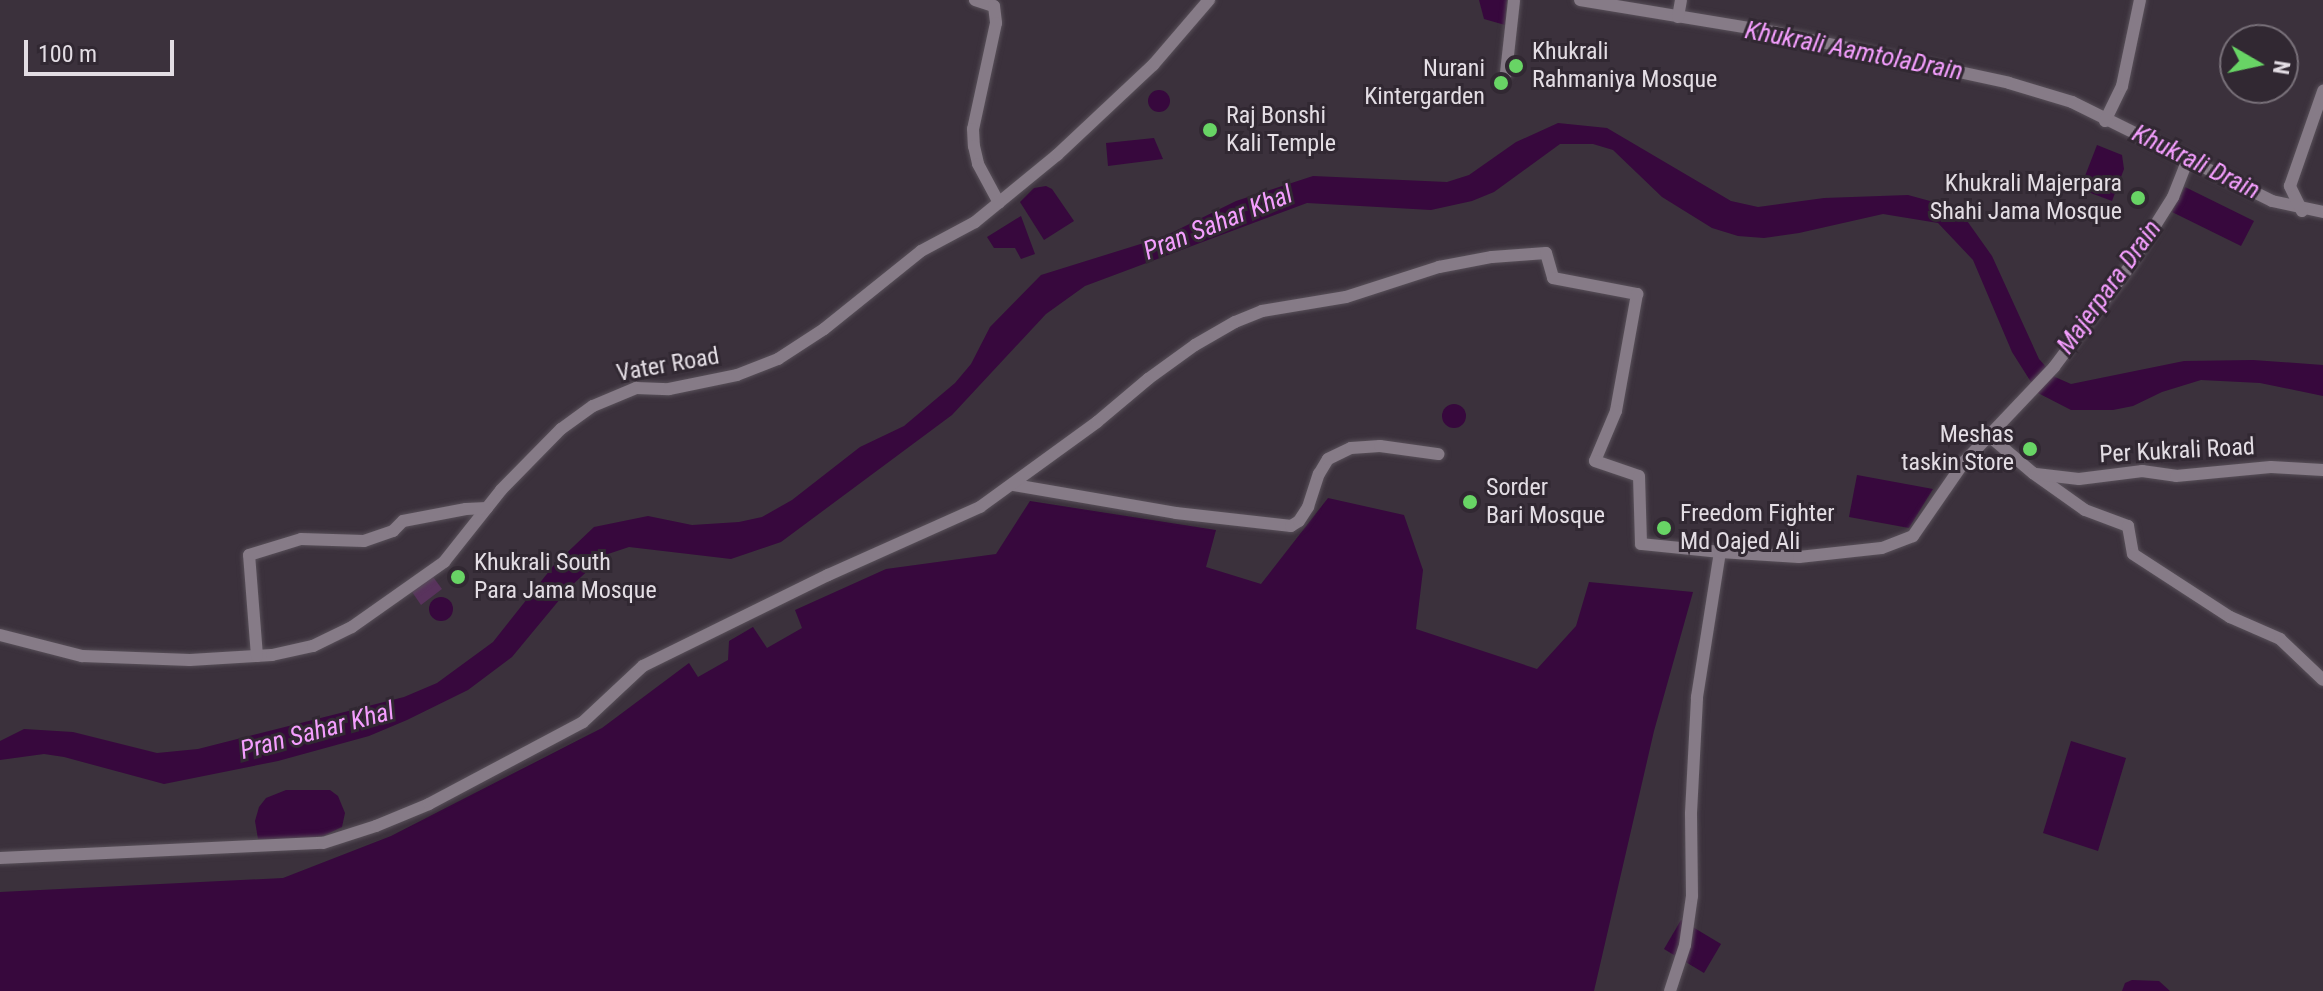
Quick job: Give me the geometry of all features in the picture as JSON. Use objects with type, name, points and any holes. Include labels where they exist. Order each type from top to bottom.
[{"type":"street","points":[[975,0],[994,6],[996,23],[973,129],[978,164],[999,203]]},
{"type":"street","name":"Vater Road","points":[[0,635],[82,656],[115,659],[257,656],[313,646],[381,608],[444,562],[487,508],[561,429],[593,406],[636,388],[669,389],[737,375],[778,359],[824,329],[921,251],[954,235],[999,203],[1057,155],[1153,65],[1209,0]]},
{"type":"street","points":[[1506,73],[1514,0]]},
{"type":"street","points":[[1580,0],[1774,32],[2009,83],[2072,102],[2272,201],[2302,211],[2323,212]]},
{"type":"street","points":[[1678,17],[1681,0]]},
{"type":"street","points":[[2106,119],[2122,86],[2140,0]]},
{"type":"street","points":[[2302,211],[2290,186],[2323,91]]},
{"type":"street","points":[[0,858],[323,843],[376,826],[429,804],[583,722],[643,666],[828,575],[980,507],[1014,485],[1195,345],[1262,311],[1346,297],[1439,267],[1492,257],[1546,253],[1553,278],[1637,294],[1616,411],[1595,461],[1639,476],[1641,544],[1799,557],[1882,548],[1913,536],[1988,435],[2054,367],[2129,267],[2173,197],[2188,159]]},
{"type":"street","points":[[1988,435],[2033,473],[2085,510],[2128,526],[2133,554],[2230,617],[2280,639],[2323,680]]},
{"type":"street","points":[[1014,485],[1283,527],[1299,521],[1328,459],[1351,448],[1380,446],[1438,454]]},
{"type":"street","name":"Per Kukrali Road","points":[[2033,473],[2079,479],[2142,471],[2176,476],[2271,467],[2323,470]]},
{"type":"street","points":[[257,656],[249,555],[301,539],[364,541],[393,531],[403,521],[487,508]]},
{"type":"street","points":[[1670,991],[1685,945],[1692,896],[1692,778],[1697,697],[1720,552]]},
{"type":"shaded area","points":[[431,574],[442,589],[421,605],[410,589]]},
{"type":"water","points":[[1479,0],[1507,0],[1505,25],[1484,19]]},
{"type":"water","points":[[1159,90],[1167,93],[1170,101],[1167,109],[1159,112],[1151,109],[1148,101],[1151,93]]},
{"type":"water","name":"Pran Sahar Khal","points":[[1558,123],[1607,128],[1731,201],[1758,207],[1824,198],[1908,195],[1941,204],[1965,218],[1992,256],[2039,359],[2055,377],[2071,384],[2184,361],[2253,360],[2323,365],[2323,396],[2260,383],[2201,380],[2162,392],[2133,406],[2113,410],[2071,410],[2038,393],[2012,352],[1973,260],[1938,223],[1883,214],[1799,233],[1764,238],[1738,236],[1712,228],[1662,197],[1613,150],[1593,144],[1560,144],[1494,192],[1472,201],[1431,210],[1307,203],[1085,286],[1046,314],[952,415],[781,542],[731,559],[629,547],[605,555],[570,587],[512,657],[468,690],[369,736],[278,761],[164,784],[44,754],[0,760],[0,741],[24,729],[73,732],[157,753],[198,749],[404,697],[437,683],[493,642],[554,565],[594,527],[648,516],[692,525],[762,517],[792,500],[860,447],[904,426],[955,383],[971,364],[990,327],[1041,275],[1163,237],[1236,201],[1313,176],[1447,182],[1469,175],[1516,142]]},
{"type":"water","points":[[1154,138],[1163,159],[1108,166],[1106,143]]},
{"type":"water","points":[[2097,145],[2122,155],[2124,169],[2112,201],[2080,189]]},
{"type":"water","points":[[1046,186],[1052,189],[1074,221],[1044,240],[1020,202],[1034,188]]},
{"type":"water","points":[[2185,187],[2254,221],[2241,246],[2172,212]]},
{"type":"water","points":[[1021,216],[1035,254],[1021,259],[1015,248],[994,248],[987,237]]},
{"type":"water","points":[[1454,404],[1462,408],[1466,416],[1462,424],[1454,428],[1446,424],[1442,416],[1446,408]]},
{"type":"water","points":[[1857,475],[1933,489],[1909,528],[1849,517]]},
{"type":"water","points":[[1328,498],[1404,515],[1423,570],[1416,629],[1537,669],[1576,626],[1589,582],[1693,592],[1654,731],[1594,991],[0,991],[0,892],[283,878],[391,836],[602,728],[689,663],[698,677],[728,660],[729,641],[753,627],[767,648],[802,628],[795,610],[886,569],[996,554],[1030,501],[1216,530],[1206,567],[1261,584]]},
{"type":"water","points":[[441,597],[450,600],[453,609],[450,618],[441,621],[432,618],[429,609],[432,600]]},
{"type":"water","points":[[2071,741],[2126,758],[2098,851],[2043,833]]},
{"type":"water","points":[[286,790],[330,790],[338,796],[345,813],[342,827],[323,836],[281,841],[258,839],[255,821],[259,807],[266,798]]},
{"type":"water","points":[[1681,920],[1721,944],[1704,973],[1664,949]]},
{"type":"water","points":[[2132,980],[2159,981],[2170,991],[2122,991],[2125,983]]},
{"type":"place","name":"Khukrali Rahmaniya Mosque","points":[[1516,66]]},
{"type":"place","name":"Nurani Kintergarden","points":[[1501,83]]},
{"type":"place","name":"Raj Bonshi Kali Temple","points":[[1210,130]]},
{"type":"place","name":"Khukrali Majerpara Shahi Jama Mosque","points":[[2138,198]]},
{"type":"place","name":"Meshas taskin Store","points":[[2030,449]]},
{"type":"place","name":"Sorder Bari Mosque","points":[[1470,502]]},
{"type":"place","name":"Freedom Fighter Md Oajed Ali","points":[[1664,528]]},
{"type":"place","name":"Khukrali South Para Jama Mosque","points":[[458,577]]},
{"type":"water label","name":"Khukrali AamtolaDrain","points":[[1854,51]]},
{"type":"water label","name":"Khukrali Drain","points":[[2196,162]]},
{"type":"water label","name":"Majerpara Drain","points":[[2109,287]]}]
